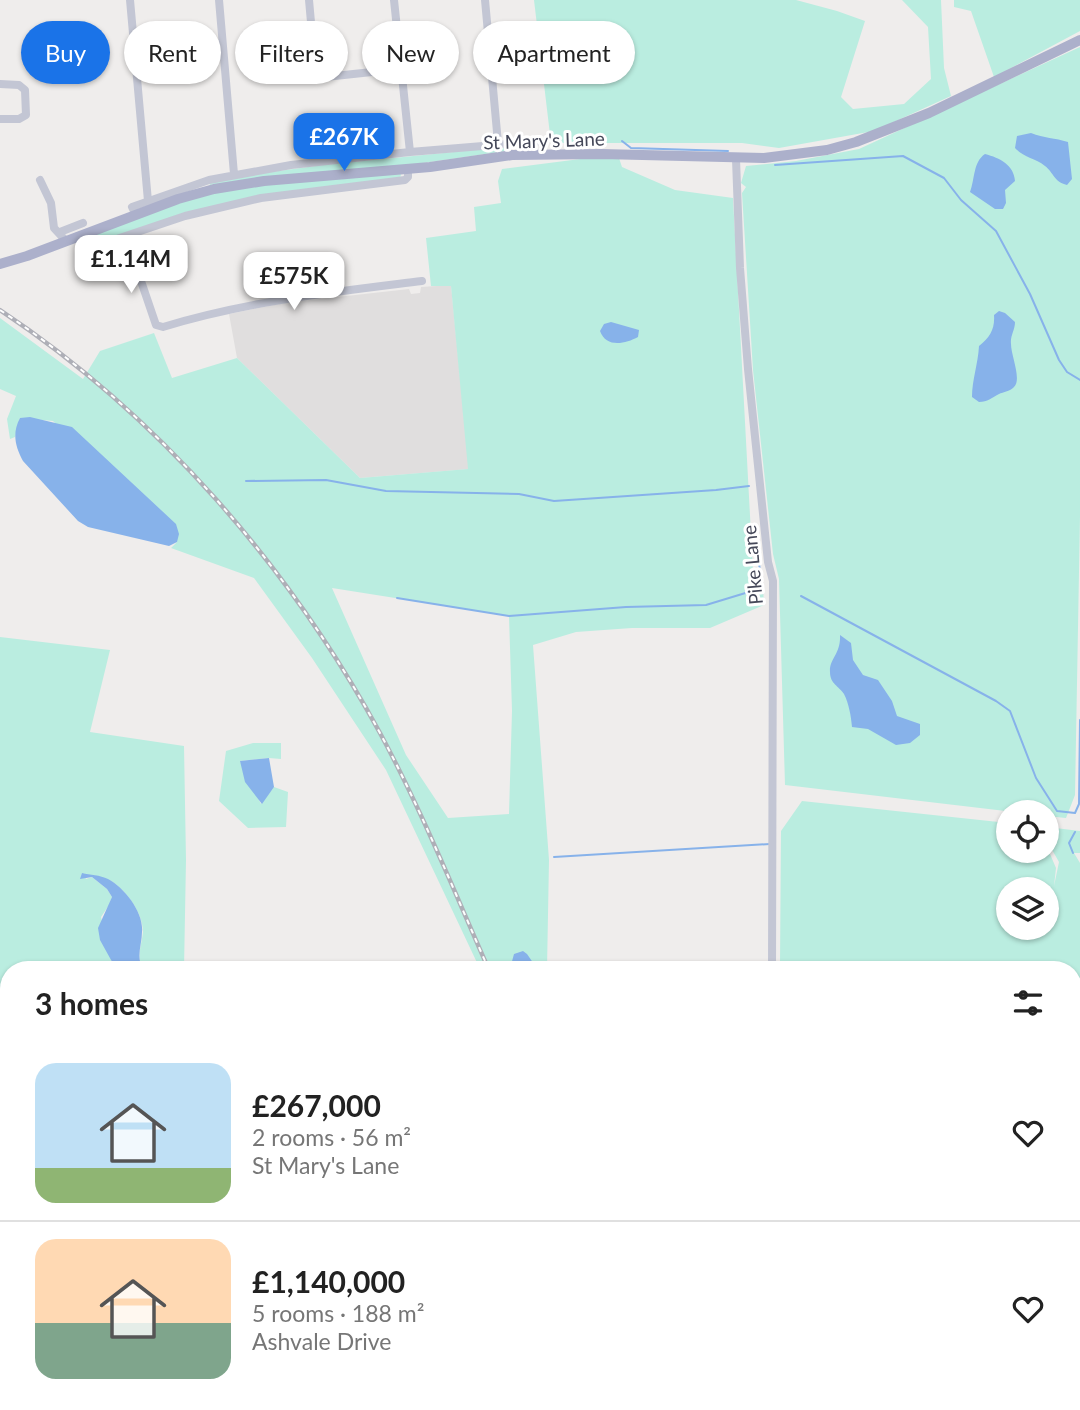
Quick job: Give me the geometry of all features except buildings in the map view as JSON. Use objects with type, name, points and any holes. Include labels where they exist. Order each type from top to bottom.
[{"type":"main road","name":"St Mary's Lane","points":[[0,264],[178,199],[249,183],[408,169],[512,155],[602,154],[736,159],[796,156],[856,142],[929,113],[1080,40]]},
{"type":"street","points":[[130,0],[148,201]]},
{"type":"street","points":[[219,0],[234,174]]},
{"type":"street","points":[[309,0],[316,78],[362,73]]},
{"type":"street","points":[[394,0],[396,21]]},
{"type":"street","points":[[485,0],[498,144]]},
{"type":"street","points":[[0,84],[19,85],[25,90],[26,116],[19,119],[0,119]]},
{"type":"street","points":[[402,84],[410,152]]},
{"type":"street","points":[[135,213],[132,207],[190,185],[234,174],[349,158],[542,141]]},
{"type":"street","points":[[510,143],[512,155]]},
{"type":"street","name":"Pike Lane","points":[[736,159],[740,268],[748,369],[768,562],[773,581],[772,961]]},
{"type":"street","points":[[78,236],[82,246],[87,249],[196,213],[261,198],[405,180],[408,177],[408,169]]},
{"type":"street","points":[[40,180],[51,203],[54,228],[66,241]]},
{"type":"street","points":[[60,232],[83,223]]},
{"type":"street","points":[[127,237],[156,325],[163,327],[213,312],[284,299],[422,281]]},
{"type":"shaded area","points":[[451,285],[469,469],[360,478],[237,358],[229,314],[284,303],[409,289],[411,294],[420,293],[421,287]]},
{"type":"green space","points":[[534,0],[796,0],[837,11],[865,21],[841,97],[853,109],[904,104],[931,79],[928,27],[902,0],[941,0],[944,68],[951,96],[874,131],[779,148],[742,143],[551,143],[544,84],[635,84],[635,21],[536,21]]},
{"type":"green space","points":[[954,0],[1080,0],[1080,31],[994,77],[971,11],[954,7]]},
{"type":"green space","points":[[1080,47],[1080,516],[1075,795],[1066,818],[1059,817],[1059,800],[996,800],[996,810],[785,785],[779,579],[773,554],[753,370],[742,193],[746,187],[741,183],[746,166],[796,161],[859,149]]},
{"type":"green space","points":[[504,147],[506,151],[409,165],[209,183],[323,165]]},
{"type":"green space","points":[[588,158],[619,158],[622,167],[675,190],[733,198],[754,590],[763,588],[764,605],[710,628],[632,628],[576,632],[533,645],[549,860],[547,961],[476,961],[386,770],[312,658],[254,578],[171,548],[177,542],[53,421],[20,418],[15,437],[10,439],[7,419],[16,396],[0,389],[0,318],[83,379],[100,351],[154,333],[172,378],[237,358],[360,478],[468,469],[451,286],[431,286],[426,238],[476,231],[474,207],[501,203],[498,181],[502,169]],"holes":[[[332,588],[509,616],[512,711],[509,814],[448,818],[406,755]]]},
{"type":"green space","points":[[401,174],[400,179],[259,196],[91,246],[86,245],[84,240],[167,206],[242,186]]},
{"type":"green space","points":[[0,637],[110,650],[90,732],[184,746],[184,961],[140,961],[143,932],[133,903],[111,881],[84,874],[86,879],[92,877],[107,889],[112,897],[101,917],[112,961],[0,961]]},
{"type":"green space","points":[[253,743],[281,743],[281,759],[240,761],[261,804],[274,787],[288,792],[286,827],[248,828],[219,801],[226,751]]},
{"type":"green space","points":[[802,801],[996,822],[996,863],[1054,863],[1056,868],[1055,877],[996,877],[996,940],[1059,940],[1059,877],[1056,877],[1059,863],[1059,828],[1080,831],[1080,853],[1074,853],[1080,863],[1080,961],[780,961],[781,831]]},
{"type":"water","points":[[1031,133],[1068,142],[1072,179],[1067,185],[1057,180],[1045,166],[1015,148],[1017,136]]},
{"type":"water","points":[[985,154],[1005,163],[1014,175],[1015,181],[1005,190],[1006,203],[1003,209],[995,209],[970,192],[976,166]]},
{"type":"water","points":[[999,311],[1015,322],[1011,349],[1017,379],[1011,390],[979,402],[972,397],[979,346],[991,332],[994,315]]},
{"type":"water","points":[[611,322],[639,330],[638,337],[622,343],[607,340],[600,331],[604,324]]},
{"type":"water","points":[[30,417],[72,427],[176,524],[179,534],[177,542],[169,546],[88,527],[78,521],[20,455],[16,445],[16,429],[20,418]]},
{"type":"water","points":[[840,635],[851,643],[853,660],[863,675],[878,680],[892,701],[897,716],[920,724],[920,735],[910,743],[896,745],[868,729],[852,727],[846,698],[830,676],[830,667],[839,647]]},
{"type":"water","points":[[269,758],[274,787],[262,804],[245,782],[240,761]]},
{"type":"water","points":[[82,873],[108,879],[121,888],[132,902],[142,925],[140,961],[112,961],[100,940],[98,928],[112,897],[107,889],[92,877],[80,879]]},
{"type":"water","points":[[523,951],[532,961],[512,961],[514,954]]},
{"type":"waterway","points":[[622,141],[631,148],[728,151]]},
{"type":"waterway","points":[[775,165],[903,156],[944,178],[961,200],[996,231],[1030,294],[1059,360],[1067,372],[1080,380]]},
{"type":"waterway","points":[[246,481],[326,480],[386,491],[519,494],[554,501],[749,486]]},
{"type":"waterway","points":[[397,598],[509,616],[626,607],[706,605],[752,591],[757,587],[760,573],[757,539]]},
{"type":"waterway","points":[[801,596],[1010,711],[1036,778],[1057,811],[1075,813],[1079,804],[1080,720]]},
{"type":"waterway","points":[[1073,853],[1069,843],[1075,832]]},
{"type":"waterway","points":[[554,857],[770,844]]},
{"type":"railway","points":[[0,310],[58,351],[166,446],[215,498],[261,553],[344,671],[380,733],[437,850],[485,961]]}]
